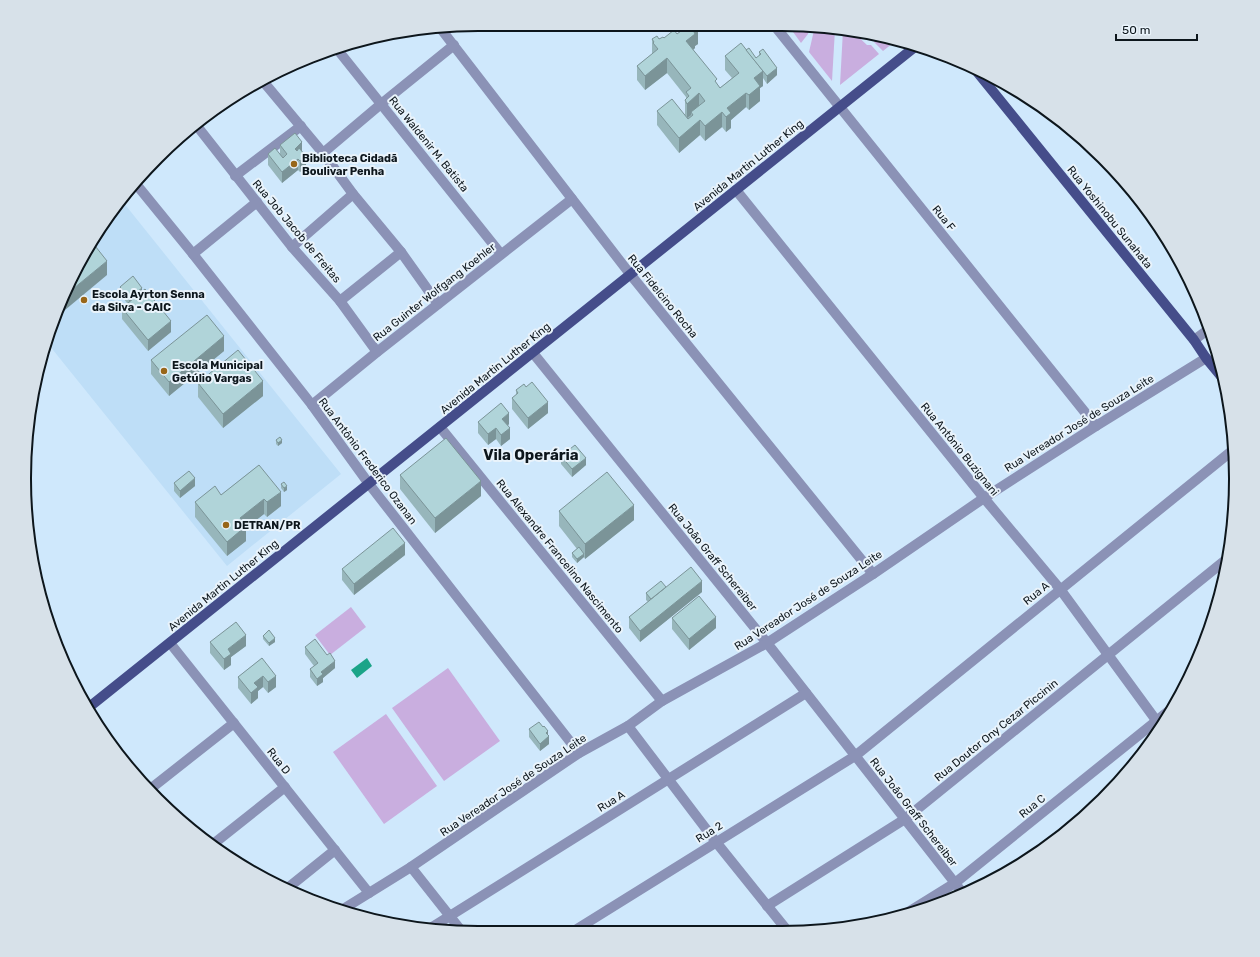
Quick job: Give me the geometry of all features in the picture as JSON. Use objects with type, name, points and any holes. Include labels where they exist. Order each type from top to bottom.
[{"type":"main road","name":"Avenida Martin Luther King","points":[[92,704],[911,50]]},
{"type":"main road","name":"Rua Yoshinobu Sunahata","points":[[983,79],[1194,340],[1215,369]]},
{"type":"street","name":"Rua F","points":[[779,31],[1096,426]]},
{"type":"street","name":"Rua Fidelcino Rocha","points":[[445,32],[630,274],[873,574]]},
{"type":"street","points":[[323,153],[380,104],[454,44]]},
{"type":"street","name":"Rua Waldenir M. Batista","points":[[340,53],[502,254]]},
{"type":"street","points":[[266,85],[323,153],[353,194],[402,252],[438,304]]},
{"type":"street","points":[[235,176],[301,126]]},
{"type":"street","name":"Rua Job Jacob de Freitas","points":[[199,129],[292,247],[340,301],[377,352]]},
{"type":"street","name":"Rua Antônio Frederico Ozanan","points":[[139,187],[312,405],[369,484],[578,753]]},
{"type":"street","name":"Rua Antônio Buzignani","points":[[736,190],[984,498],[1060,589],[1157,722]]},
{"type":"street","points":[[292,247],[353,194]]},
{"type":"street","name":"Rua Guinter Wolfgang Koehler","points":[[312,405],[572,199]]},
{"type":"street","points":[[193,254],[257,202]]},
{"type":"street","points":[[340,301],[402,252]]},
{"type":"street","points":[[1194,340],[1204,333]]},
{"type":"street","name":"Rua João Graff Schereiber","points":[[533,352],[806,693],[960,889]]},
{"type":"street","name":"Rua Vereador José de Souza Leite","points":[[348,906],[411,867],[578,753],[628,726],[662,701],[767,644],[984,498],[1206,358]]},
{"type":"street","name":"Rua Alexandre Francelino Nascimento","points":[[440,427],[662,701]]},
{"type":"street","name":"Rua A","points":[[855,756],[1228,454]]},
{"type":"street","name":"Rua Doutor Ony Cezar Piccinin","points":[[767,906],[905,819],[1220,564]]},
{"type":"street","name":"Rua D","points":[[170,643],[369,893]]},
{"type":"street","name":"Rua A","points":[[437,924],[806,693]]},
{"type":"street","points":[[154,787],[234,723]]},
{"type":"street","points":[[628,726],[716,842],[783,926]]},
{"type":"street","name":"Rua C","points":[[924,902],[955,883],[1153,729]]},
{"type":"street","name":"Rua 2","points":[[582,926],[855,756]]},
{"type":"street","points":[[216,841],[285,787]]},
{"type":"street","points":[[292,885],[335,850]]},
{"type":"street","points":[[411,867],[457,925]]},
{"type":"shaded area","points":[[793,31],[808,32],[801,43]]},
{"type":"shaded area","points":[[814,32],[835,34],[832,81],[809,52]]},
{"type":"shaded area","points":[[843,35],[860,38],[867,45],[871,45],[879,54],[840,85]]},
{"type":"shaded area","points":[[874,41],[891,45],[883,51]]},
{"type":"shaded area","points":[[125,204],[341,474],[227,566],[51,347],[65,307],[77,281],[106,230]]},
{"type":"shaded area","points":[[351,607],[366,627],[330,655],[315,635]]},
{"type":"shaded area","points":[[367,658],[372,666],[357,678],[351,670]]},
{"type":"shaded area","points":[[448,668],[500,741],[444,781],[392,708]]},
{"type":"shaded area","points":[[386,714],[437,786],[384,824],[333,752]]},
{"type":"building","points":[[673,31],[677,34],[681,31],[695,31],[694,32],[695,34],[686,41],[717,79],[715,81],[720,88],[739,73],[725,56],[741,43],[763,71],[754,78],[760,86],[749,95],[746,93],[727,108],[731,113],[726,117],[722,112],[705,126],[700,120],[679,138],[657,111],[672,99],[688,119],[693,115],[691,112],[705,101],[699,93],[687,104],[685,100],[689,96],[686,92],[691,88],[667,58],[645,76],[637,66],[658,49],[653,43],[654,42],[652,39],[657,36],[659,39],[664,38]]},
{"type":"building","points":[[749,48],[756,58],[761,54],[759,52],[763,49],[777,68],[767,76],[746,50]]},
{"type":"building","points":[[295,133],[302,142],[295,149],[297,151],[299,148],[306,156],[300,161],[298,159],[282,172],[268,154],[275,148],[283,158],[287,154],[280,145]]},
{"type":"building","points":[[96,247],[107,261],[74,288]]},
{"type":"building","points":[[133,276],[142,288],[129,298],[120,287]]},
{"type":"building","points":[[145,289],[171,321],[148,340],[122,308]]},
{"type":"building","points":[[207,315],[224,336],[169,382],[151,360]]},
{"type":"building","points":[[238,350],[263,381],[223,414],[198,383]]},
{"type":"building","points":[[532,382],[548,402],[528,418],[512,398],[518,393],[516,390],[524,384],[526,387]]},
{"type":"building","points":[[501,403],[509,413],[502,419],[510,428],[501,435],[496,428],[488,434],[478,422]]},
{"type":"building","points":[[280,437],[282,440],[278,443],[276,440]]},
{"type":"building","points":[[446,438],[481,481],[435,518],[400,475]]},
{"type":"building","points":[[575,445],[586,458],[572,469],[561,456]]},
{"type":"building","points":[[259,465],[281,492],[267,502],[264,499],[240,518],[246,526],[227,542],[195,502],[215,486],[221,495]]},
{"type":"building","points":[[189,471],[195,478],[180,491],[174,483]]},
{"type":"building","points":[[607,472],[634,505],[585,544],[559,511]]},
{"type":"building","points":[[284,482],[287,486],[284,488],[281,484]]},
{"type":"building","points":[[393,528],[405,543],[354,584],[342,569]]},
{"type":"building","points":[[579,547],[584,554],[577,559],[572,553]]},
{"type":"building","points":[[691,567],[702,581],[640,631],[629,617]]},
{"type":"building","points":[[661,581],[666,587],[651,599],[646,593]]},
{"type":"building","points":[[699,596],[716,617],[689,639],[672,618]]},
{"type":"building","points":[[236,622],[246,635],[228,649],[231,654],[224,659],[210,642]]},
{"type":"building","points":[[269,630],[275,638],[269,643],[263,636]]},
{"type":"building","points":[[315,639],[327,655],[330,653],[335,661],[321,672],[323,674],[317,679],[310,669],[318,663],[305,647]]},
{"type":"building","points":[[262,658],[276,676],[268,682],[263,676],[254,683],[258,687],[251,693],[238,677]]},
{"type":"building","points":[[539,722],[548,731],[546,733],[549,736],[540,744],[529,729]]},
{"type":"place","name":"Biblioteca Cidadã Boulivar Penha","points":[[294,164]]},
{"type":"place","name":"Escola Ayrton Senna da Silva - CAIC","points":[[84,300]]},
{"type":"place","name":"Escola Municipal Getúlio Vargas","points":[[164,371]]},
{"type":"place","name":"DETRAN/PR","points":[[226,525]]},
{"type":"district","name":"Vila Operária","points":[[531,455]]}]
